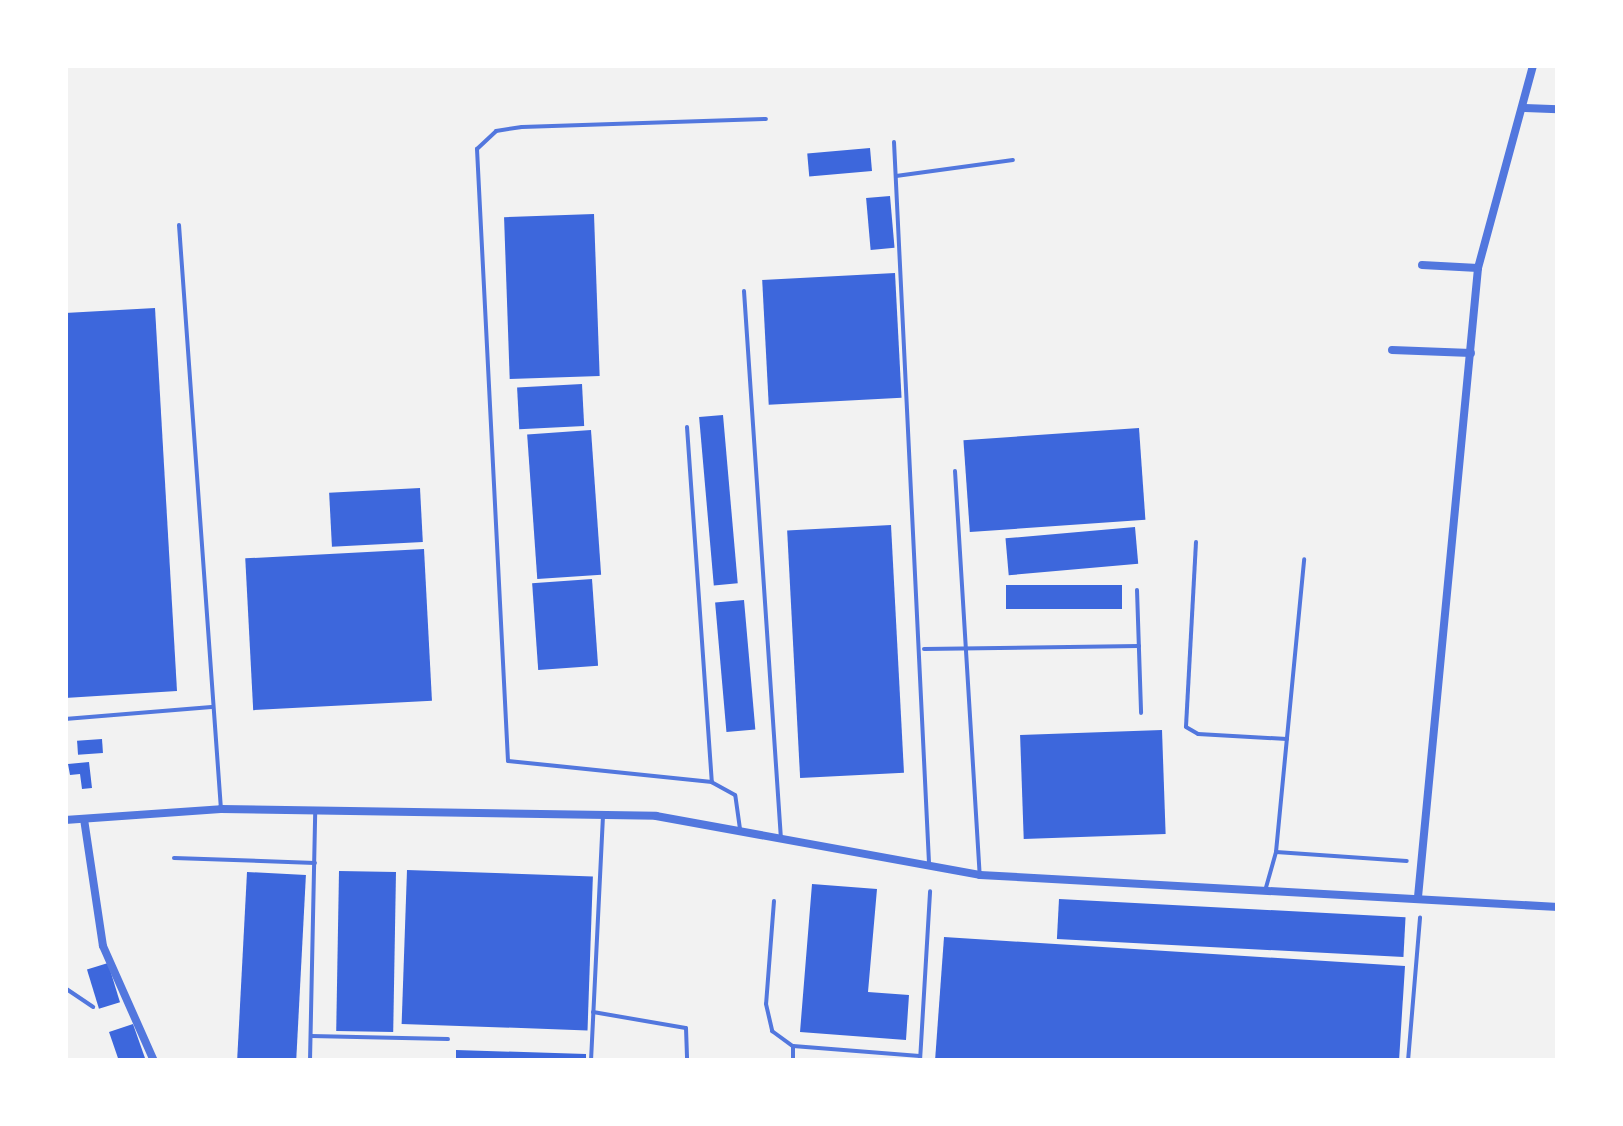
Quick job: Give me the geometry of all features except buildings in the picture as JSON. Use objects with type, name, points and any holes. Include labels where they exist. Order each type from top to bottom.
[{"type":"street","points":[[1418,897],[1478,268],[1504,156],[1525,108],[1532,65]]},
{"type":"street","points":[[1525,108],[1558,110]]},
{"type":"street","points":[[1422,265],[1478,268]]},
{"type":"street","points":[[1392,350],[1471,353]]},
{"type":"street","points":[[65,820],[220,809],[603,813],[740,829],[980,876],[1418,897],[1558,908]]},
{"type":"street","points":[[84,819],[103,946],[154,1061]]},
{"type":"lane","points":[[740,829],[735,795],[712,782],[508,761],[476,149],[496,130],[522,127],[766,119]]},
{"type":"lane","points":[[894,142],[924,649],[929,869]]},
{"type":"lane","points":[[896,176],[1013,160]]},
{"type":"lane","points":[[180,225],[220,809]]},
{"type":"lane","points":[[744,292],[781,840]]},
{"type":"lane","points":[[687,427],[712,782]]},
{"type":"lane","points":[[955,471],[980,876]]},
{"type":"lane","points":[[1196,542],[1186,726],[1198,734],[1287,739]]},
{"type":"lane","points":[[1266,891],[1276,852],[1304,560]]},
{"type":"lane","points":[[1137,590],[1140,713]]},
{"type":"lane","points":[[924,649],[1138,646]]},
{"type":"lane","points":[[65,719],[212,708]]},
{"type":"lane","points":[[310,1061],[315,809]]},
{"type":"lane","points":[[591,1061],[603,813]]},
{"type":"lane","points":[[1276,852],[1407,861]]},
{"type":"lane","points":[[174,858],[315,863]]},
{"type":"lane","points":[[774,901],[766,1004],[772,1031],[793,1046],[920,1058],[930,891]]},
{"type":"lane","points":[[1408,1061],[1420,918]]},
{"type":"lane","points":[[65,988],[93,1007]]},
{"type":"lane","points":[[593,1012],[686,1028],[687,1061]]},
{"type":"lane","points":[[311,1036],[448,1039]]},
{"type":"lane","points":[[793,1046],[793,1061]]}]
